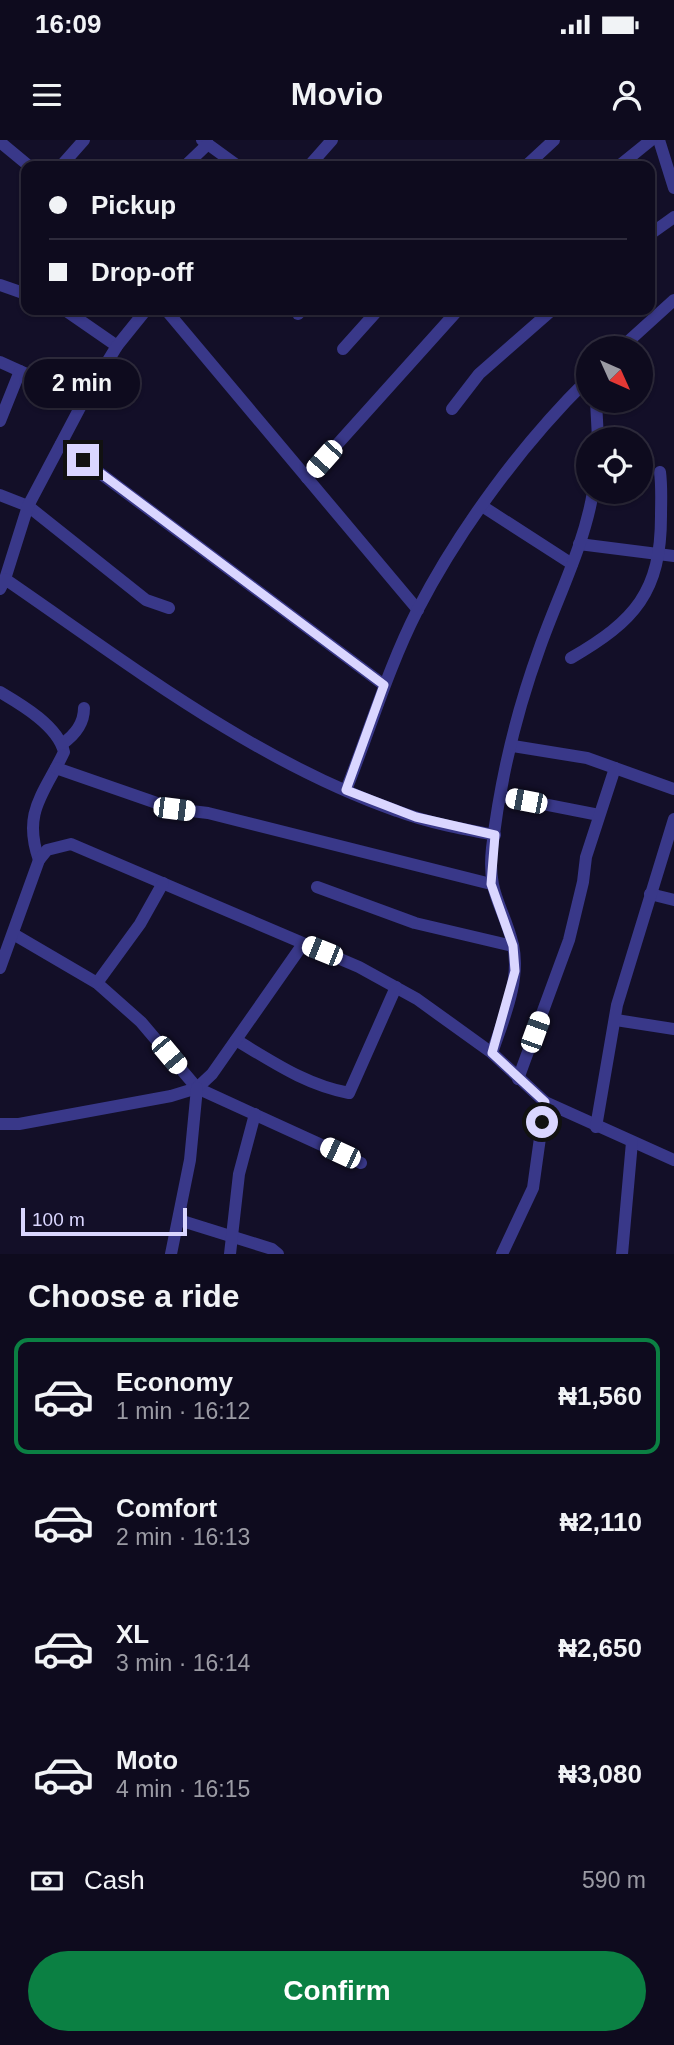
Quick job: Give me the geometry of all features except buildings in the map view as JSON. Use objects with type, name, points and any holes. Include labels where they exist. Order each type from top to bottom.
[{"type":"street","points":[[65,161],[84,140]]},
{"type":"street","points":[[313,161],[332,140]]},
{"type":"street","points":[[531,161],[554,140]]},
{"type":"street","points":[[625,161],[651,140]]},
{"type":"street","points":[[659,140],[671,168],[674,188]]},
{"type":"street","points":[[0,142],[23,161]]},
{"type":"street","points":[[189,161],[205,142],[230,161]]},
{"type":"street","points":[[655,231],[674,217]]},
{"type":"street","points":[[0,285],[21,292]]},
{"type":"street","points":[[634,336],[674,299]]},
{"type":"street","points":[[72,315],[117,346]]},
{"type":"street","points":[[142,315],[117,346],[84,400],[28,506],[3,584],[236,734],[346,790],[436,823],[495,835]]},
{"type":"street","points":[[170,315],[418,610]]},
{"type":"street","points":[[343,349],[374,315]]},
{"type":"street","points":[[307,478],[454,315]]},
{"type":"street","points":[[452,410],[479,374],[546,315]]},
{"type":"street","points":[[0,362],[84,400]]},
{"type":"street","points":[[0,421],[20,371]]},
{"type":"street","points":[[346,790],[384,685],[418,610],[482,506],[558,409],[576,391]]},
{"type":"street","points":[[61,444],[384,685]]},
{"type":"street","points":[[571,658],[598,642],[643,598],[657,572],[660,553],[660,472]]},
{"type":"street","points":[[0,495],[28,506],[146,600],[169,608]]},
{"type":"street","points":[[492,1053],[515,971],[513,946],[491,884],[495,835],[513,746],[539,649],[572,564],[590,504]]},
{"type":"street","points":[[482,506],[572,564]]},
{"type":"street","points":[[579,544],[674,555]]},
{"type":"street","points":[[0,692],[48,727],[62,744],[64,752],[36,806],[30,828],[39,860]]},
{"type":"street","points":[[62,744],[74,736],[84,718],[84,708]]},
{"type":"street","points":[[513,746],[587,758],[674,789]]},
{"type":"street","points":[[56,768],[174,809],[208,813],[491,884]]},
{"type":"street","points":[[518,1079],[569,940],[586,857],[615,768]]},
{"type":"street","points":[[502,796],[599,815]]},
{"type":"street","points":[[596,1127],[616,1020],[650,894],[674,819]]},
{"type":"street","points":[[0,968],[15,935],[39,860],[47,850],[71,844],[359,967],[396,987],[492,1053],[545,1102],[674,1160]]},
{"type":"street","points":[[97,983],[140,924],[163,883]]},
{"type":"street","points":[[317,887],[415,923],[513,946]]},
{"type":"street","points":[[650,894],[674,900]]},
{"type":"street","points":[[15,935],[97,983],[141,1022],[197,1087],[361,1163]]},
{"type":"street","points":[[0,1124],[19,1124],[171,1096],[197,1087],[212,1074],[303,944]]},
{"type":"street","points":[[236,1040],[294,1076],[323,1088],[349,1093],[396,987]]},
{"type":"street","points":[[616,1020],[674,1029]]},
{"type":"street","points":[[171,1254],[190,1160],[197,1087]]},
{"type":"street","points":[[502,1254],[533,1188],[545,1102]]},
{"type":"street","points":[[230,1254],[239,1174],[255,1114]]},
{"type":"street","points":[[622,1254],[632,1143]]},
{"type":"street","points":[[179,1220],[278,1254]]},
{"type":"route","points":[[83,460],[384,685],[346,790],[396,811],[436,823],[495,835],[491,884],[513,946],[515,971],[492,1053],[545,1102],[542,1122]]}]
